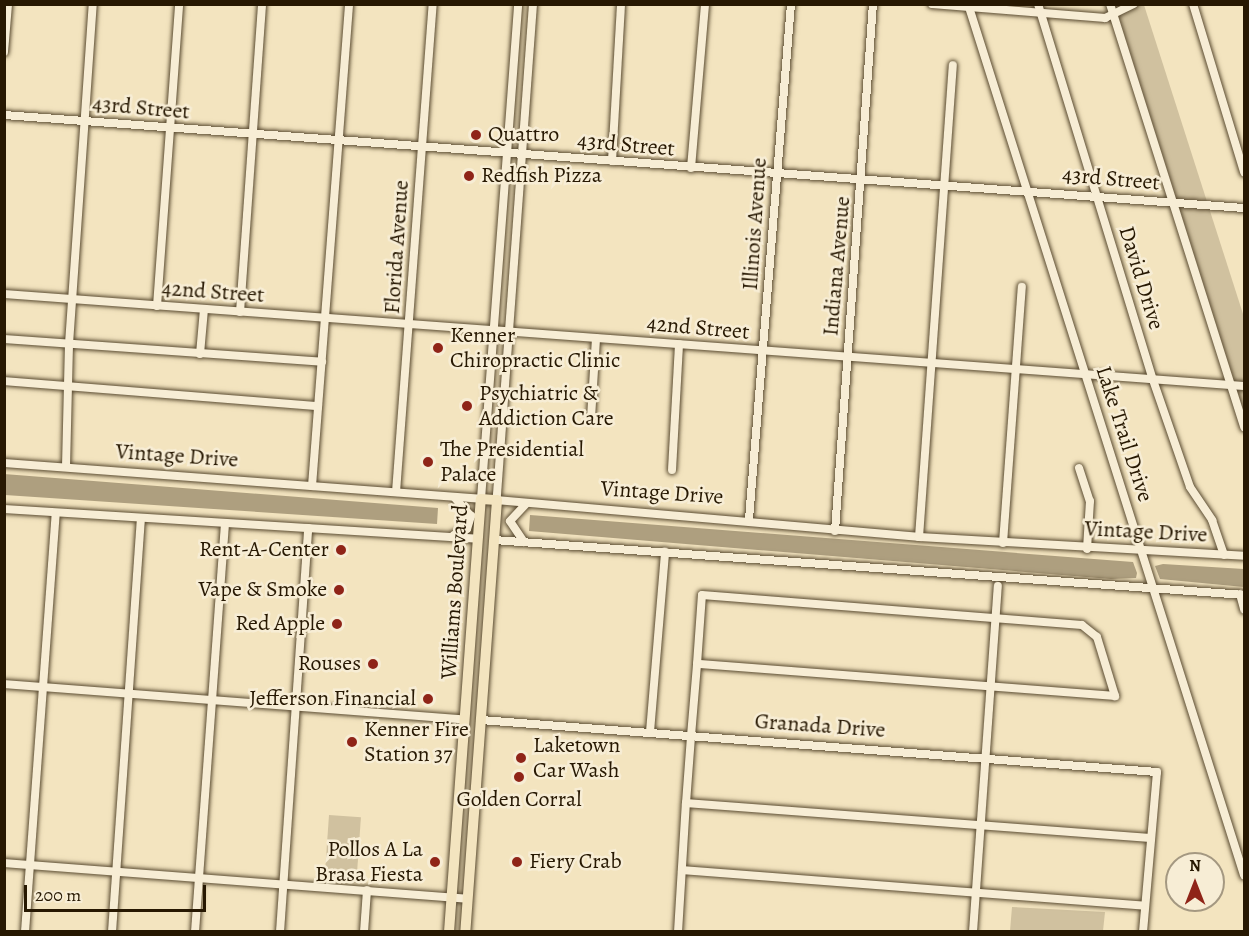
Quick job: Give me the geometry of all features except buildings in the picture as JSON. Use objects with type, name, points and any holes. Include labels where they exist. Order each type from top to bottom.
[{"type":"main road","name":"Vintage Drive","points":[[482,499],[497,500]]},
{"type":"main road","name":"Williams Boulevard","points":[[449,932],[482,499]]},
{"type":"main road","name":"Williams Boulevard","points":[[465,932],[497,500]]},
{"type":"main road","points":[[478,539],[494,540]]},
{"type":"main road","points":[[471,634],[479,641],[483,682]]},
{"type":"main road","points":[[467,684],[472,690],[472,715],[481,720]]},
{"type":"main road","points":[[464,719],[474,725],[478,757]]},
{"type":"street","points":[[4,52],[8,4]]},
{"type":"street","points":[[66,467],[69,344],[93,4]]},
{"type":"street","points":[[157,306],[179,4]]},
{"type":"street","points":[[240,312],[262,4]]},
{"type":"street","points":[[312,486],[349,4]]},
{"type":"street","name":"Florida Avenue","points":[[396,492],[433,4]]},
{"type":"street","name":"Williams Boulevard","points":[[482,499],[518,4]]},
{"type":"street","name":"Williams Boulevard","points":[[497,500],[533,4]]},
{"type":"street","points":[[612,161],[621,4]]},
{"type":"street","points":[[691,168],[705,4]]},
{"type":"street","name":"Illinois Avenue","points":[[749,519],[791,4]]},
{"type":"street","name":"Indiana Avenue","points":[[835,531],[873,4]]},
{"type":"street","points":[[932,4],[1039,9],[1114,17],[1134,4]]},
{"type":"street","points":[[1110,4],[1245,427]]},
{"type":"street","points":[[1193,4],[1245,172]]},
{"type":"street","name":"Lake Trail Drive","points":[[968,6],[1245,875]]},
{"type":"street","name":"David Drive","points":[[1039,9],[1154,380],[1190,487],[1212,520],[1224,555]]},
{"type":"street","points":[[919,537],[953,65]]},
{"type":"street","name":"43rd Street","points":[[4,115],[1245,208]]},
{"type":"street","points":[[1003,543],[1022,287]]},
{"type":"street","name":"42nd Street","points":[[4,294],[493,333],[596,338],[1245,386]]},
{"type":"street","points":[[200,354],[204,309]]},
{"type":"street","points":[[591,418],[596,338]]},
{"type":"street","points":[[4,339],[322,362]]},
{"type":"street","points":[[672,470],[679,344]]},
{"type":"street","points":[[4,381],[318,406]]},
{"type":"street","name":"Vintage Drive","points":[[4,463],[482,499]]},
{"type":"street","points":[[1079,468],[1090,501],[1087,549]]},
{"type":"street","points":[[449,496],[467,506],[471,516],[466,529],[451,536]]},
{"type":"street","name":"Vintage Drive","points":[[497,500],[749,519],[835,531],[1143,553],[1245,556]]},
{"type":"street","points":[[524,542],[510,521],[514,511],[530,502]]},
{"type":"street","points":[[4,509],[225,525],[478,539]]},
{"type":"street","points":[[25,932],[56,513]]},
{"type":"street","points":[[112,932],[141,519]]},
{"type":"street","points":[[195,932],[225,525]]},
{"type":"street","points":[[280,932],[308,528]]},
{"type":"street","points":[[494,540],[1242,595],[1245,609]]},
{"type":"street","points":[[650,732],[665,552]]},
{"type":"street","points":[[973,932],[998,586]]},
{"type":"street","points":[[678,932],[686,803],[702,595],[997,618],[1091,630],[1115,696],[697,664]]},
{"type":"street","points":[[4,684],[464,719]]},
{"type":"street","name":"Granada Drive","points":[[481,720],[987,757],[1157,772],[1150,838]]},
{"type":"street","points":[[686,803],[1150,838],[1143,932]]},
{"type":"street","points":[[4,863],[467,899]]},
{"type":"street","points":[[682,870],[1145,906]]},
{"type":"street","points":[[364,932],[367,890]]},
{"type":"shaded area","points":[[1115,5],[1144,5],[1244,317],[1244,412]]},
{"type":"shaded area","points":[[4,474],[438,508],[437,524],[5,495]]},
{"type":"shaded area","points":[[530,515],[1133,562],[1137,573],[1136,578],[1111,579],[529,531]]},
{"type":"shaded area","points":[[1163,564],[1244,569],[1244,587],[1160,579],[1155,566]]},
{"type":"shaded area","points":[[329,815],[361,817],[356,883],[324,881]]},
{"type":"shaded area","points":[[1012,907],[1105,912],[1103,931],[1010,931]]},
{"type":"place","name":"Quattro","points":[[476,135]]},
{"type":"place","name":"Redfish Pizza","points":[[469,176]]},
{"type":"place","name":"Kenner Chiropractic Clinic","points":[[438,348]]},
{"type":"place","name":"Psychiatric & Addiction Care","points":[[467,406]]},
{"type":"place","name":"The Presidential Palace","points":[[428,462]]},
{"type":"place","name":"Rent-A-Center","points":[[341,550]]},
{"type":"place","name":"Vape & Smoke","points":[[339,590]]},
{"type":"place","name":"Red Apple","points":[[337,624]]},
{"type":"place","name":"Rouses","points":[[373,664]]},
{"type":"place","name":"Jefferson Financial","points":[[428,699]]},
{"type":"place","name":"Kenner Fire Station 37","points":[[352,742]]},
{"type":"place","name":"Laketown Car Wash","points":[[521,758]]},
{"type":"place","name":"Golden Corral","points":[[519,777]]},
{"type":"place","name":"Pollos A La Brasa Fiesta","points":[[435,862]]},
{"type":"place","name":"Fiery Crab","points":[[517,862]]}]
